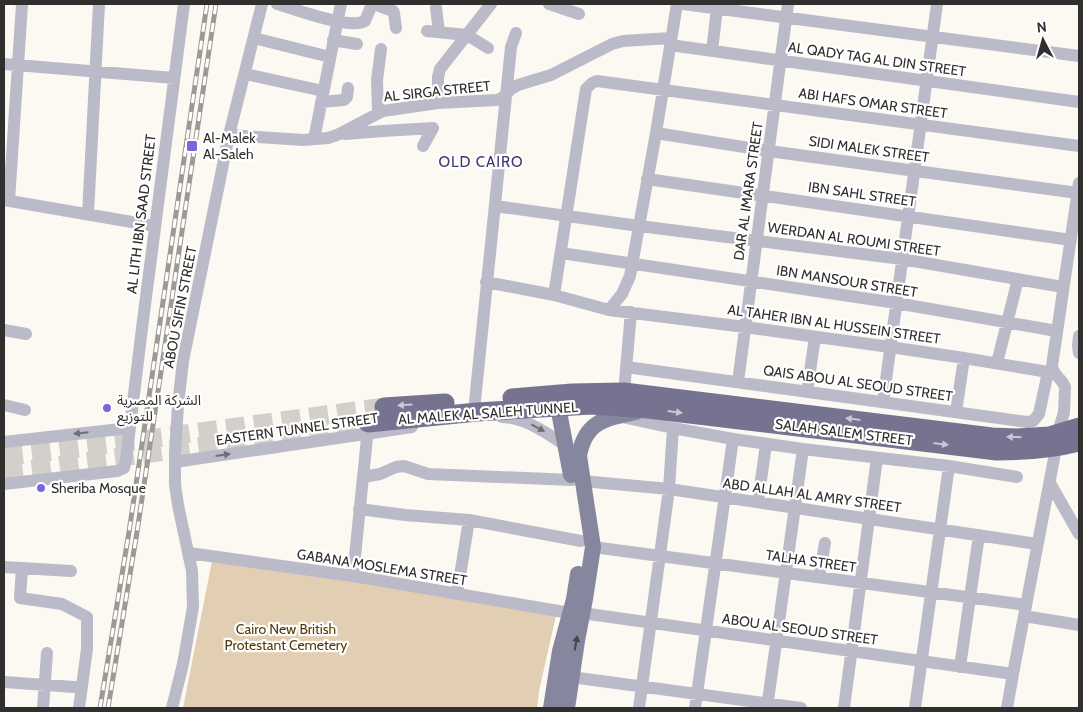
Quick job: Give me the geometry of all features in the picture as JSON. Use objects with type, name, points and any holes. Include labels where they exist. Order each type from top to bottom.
[{"type":"highway","name":"AL MALEK AL SALEH TUNNEL","points":[[368,428],[477,410],[557,401],[591,405],[615,401]]},
{"type":"highway","name":"SALAH SALEM STREET","points":[[615,401],[648,409],[981,449],[1013,451],[1057,441],[1079,427]]},
{"type":"highway","name":"SALAH SALEM STREET","points":[[615,401],[992,436],[1034,437],[1079,442]]},
{"type":"highway","name":"AL MALEK AL SALEH TUNNEL","points":[[384,407],[477,410]]},
{"type":"main road","points":[[557,401],[565,446],[577,481],[587,544],[576,613],[567,708]]},
{"type":"main road","points":[[577,481],[578,456],[584,437],[598,422],[607,418],[615,401]]},
{"type":"main road","points":[[551,708],[560,651],[576,613]]},
{"type":"street","points":[[22,4],[6,200],[155,226]]},
{"type":"street","points":[[88,214],[99,4]]},
{"type":"street","name":"AL LITH IBN SAAD STREET","points":[[4,484],[117,471],[124,468],[184,4]]},
{"type":"street","name":"ABOU SIFIN STREET","points":[[172,708],[183,664],[193,607],[192,571],[175,484],[178,405],[183,362],[229,135],[262,4]]},
{"type":"street","points":[[277,4],[319,10],[337,22],[356,24],[365,21],[373,4],[393,11],[396,28]]},
{"type":"street","points":[[314,139],[341,4]]},
{"type":"street","points":[[438,103],[438,77],[440,70],[491,4]]},
{"type":"street","points":[[549,4],[579,14]]},
{"type":"street","points":[[609,310],[627,286],[632,265],[677,4]]},
{"type":"street","points":[[683,4],[1079,56]]},
{"type":"street","name":"DAR AL IMARA STREET","points":[[738,382],[788,4]]},
{"type":"street","points":[[883,402],[937,4]]},
{"type":"street","points":[[436,8],[433,31],[466,35],[488,48]]},
{"type":"street","points":[[712,51],[717,8]]},
{"type":"street","points":[[516,32],[511,47],[486,282],[477,410],[499,417],[513,417],[522,420],[565,446]]},
{"type":"street","points":[[254,38],[330,58]]},
{"type":"street","points":[[333,40],[357,44]]},
{"type":"street","name":"AL SIRGA STREET","points":[[229,135],[303,140],[328,138],[383,111],[438,103],[497,100],[518,85],[550,75],[612,44],[623,41],[670,42]]},
{"type":"street","name":"AL QADY TAG AL DIN STREET","points":[[670,42],[712,51],[1079,102]]},
{"type":"street","points":[[378,113],[377,80],[381,49]]},
{"type":"street","points":[[4,64],[174,78]]},
{"type":"street","points":[[245,74],[322,97],[344,100],[347,97],[348,88]]},
{"type":"street","name":"ABI HAFS OMAR STREET","points":[[567,216],[586,90],[588,86],[597,81],[1079,146]]},
{"type":"street","points":[[337,135],[383,130],[433,128],[423,146]]},
{"type":"street","name":"SIDI MALEK STREET","points":[[656,133],[769,151],[914,170],[1078,188]]},
{"type":"street","name":"IBN SAHL STREET","points":[[647,179],[1071,240]]},
{"type":"street","points":[[1007,708],[1064,412],[1066,387],[1051,372],[1078,188]]},
{"type":"street","name":"WERDAN AL ROUMI STREET","points":[[495,206],[902,259],[1063,287]]},
{"type":"street","points":[[554,295],[567,216]]},
{"type":"street","name":"IBN MANSOUR STREET","points":[[561,253],[896,303],[1057,331]]},
{"type":"street","points":[[997,363],[1018,279]]},
{"type":"street","name":"AL TAHER IBN AL HUSSEIN STREET","points":[[486,282],[554,295],[609,310],[816,336],[1051,372]]},
{"type":"street","points":[[631,312],[626,367],[615,401],[673,428],[766,444],[949,466],[1017,477]]},
{"type":"street","points":[[4,330],[26,334]]},
{"type":"street","points":[[807,392],[816,336]]},
{"type":"street","points":[[1079,336],[1079,353]]},
{"type":"street","points":[[956,412],[964,358]]},
{"type":"street","name":"QAIS ABOU AL SEOUD STREET","points":[[626,367],[1027,422],[1032,421],[1039,414],[1051,372]]},
{"type":"street","points":[[4,405],[25,410]]},
{"type":"street","points":[[4,442],[130,428]]},
{"type":"street","points":[[353,576],[368,428]]},
{"type":"street","name":"EASTERN TUNNEL STREET","points":[[175,462],[368,428]]},
{"type":"street","points":[[639,708],[669,489],[673,428]]},
{"type":"street","points":[[694,708],[733,439]]},
{"type":"street","points":[[759,506],[766,444]]},
{"type":"street","points":[[767,706],[803,449]]},
{"type":"street","points":[[844,708],[877,458]]},
{"type":"street","name":"ABD ALLAH AL AMRY STREET","points":[[363,476],[380,474],[396,467],[404,466],[428,474],[577,481],[669,489],[725,497],[759,506],[794,508],[869,518],[1038,544]]},
{"type":"street","points":[[915,708],[949,466]]},
{"type":"street","points":[[1050,482],[1079,534]]},
{"type":"street","name":"TALHA STREET","points":[[360,509],[468,520],[587,544],[660,556],[970,597],[1079,625]]},
{"type":"street","points":[[457,594],[468,520]]},
{"type":"street","points":[[960,666],[979,535]]},
{"type":"street","points":[[819,577],[825,543]]},
{"type":"street","name":"GABANA MOSLEMA STREET","points":[[189,553],[353,576],[576,613]]},
{"type":"street","points":[[4,567],[71,571]]},
{"type":"street","points":[[22,568],[20,598],[62,604],[87,617],[87,649],[79,708]]},
{"type":"street","name":"ABOU AL SEOUD STREET","points":[[576,613],[1013,674]]},
{"type":"street","points":[[43,708],[47,653]]},
{"type":"street","points":[[571,677],[697,694],[767,706],[801,708]]},
{"type":"street","points":[[4,682],[74,687]]},
{"type":"green space","name":"Cairo New British Protestant Cemetery","points":[[213,556],[557,611],[537,708],[183,708]]},
{"type":"tunnel","points":[[4,457],[384,407]]},
{"type":"tunnel","points":[[4,473],[368,423]]},
{"type":"railway","points":[[100,708],[129,532],[207,4]]},
{"type":"railway","points":[[108,708],[137,532],[216,4]]},
{"type":"place","name":"Al-Malek Al-Saleh","points":[[192,146]]},
{"type":"place","name":"الشركة المصرية للتوزيع","points":[[107,408]]},
{"type":"place","name":"Sheriba Mosque","points":[[41,488]]},
{"type":"district","name":"OLD CAIRO","points":[[481,162]]}]
